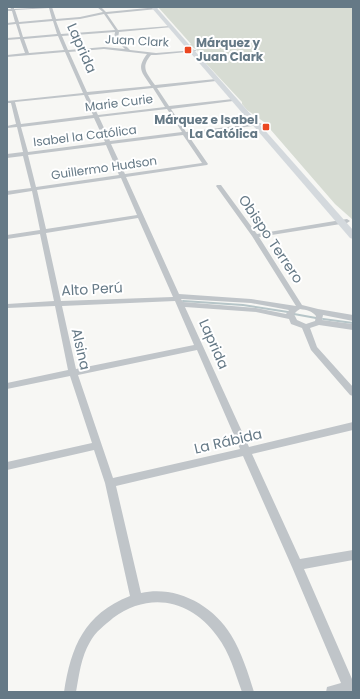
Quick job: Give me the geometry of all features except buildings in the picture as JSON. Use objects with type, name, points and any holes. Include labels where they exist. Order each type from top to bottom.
[{"type":"main road","points":[[155,8],[216,80],[258,125]]},
{"type":"main road","points":[[155,8],[344,222],[353,236]]},
{"type":"main road","points":[[344,222],[353,228]]},
{"type":"street","points":[[7,10],[13,8],[50,7]]},
{"type":"street","name":"Laprida","points":[[50,7],[66,51],[97,116],[198,347],[297,564],[351,688]]},
{"type":"street","points":[[99,7],[117,31],[116,38],[128,50]]},
{"type":"street","points":[[13,8],[27,54]]},
{"type":"street","points":[[7,24],[80,18],[105,13],[155,8]]},
{"type":"street","points":[[7,39],[170,27]]},
{"type":"street","name":"Juan Clark","points":[[7,56],[104,48],[149,54],[193,51]]},
{"type":"street","points":[[149,54],[142,65],[153,86],[184,134]]},
{"type":"street","points":[[10,102],[216,80]]},
{"type":"street","name":"Marie Curie","points":[[7,126],[234,100]]},
{"type":"street","name":"Alsina","points":[[10,102],[20,125],[73,373],[110,483],[136,598]]},
{"type":"street","name":"Isabel la Católica","points":[[7,156],[258,125]]},
{"type":"street","name":"Guillermo Hudson","points":[[7,193],[204,164],[184,134]]},
{"type":"street","name":"Obispo Terrero","points":[[219,186],[254,236],[297,308]]},
{"type":"street","points":[[7,237],[141,216]]},
{"type":"street","points":[[254,236],[344,222]]},
{"type":"street","name":"Alto Perú","points":[[178,300],[256,310],[290,317]]},
{"type":"street","name":"Alto Perú","points":[[7,306],[178,300],[251,301],[297,308]]},
{"type":"street","points":[[308,307],[315,311],[320,316],[318,322],[313,326],[305,326],[294,322],[290,317],[292,311],[297,308],[308,307]]},
{"type":"street","points":[[315,311],[353,318]]},
{"type":"street","points":[[318,322],[353,327]]},
{"type":"street","points":[[305,326],[314,348],[353,393]]},
{"type":"street","points":[[7,386],[198,347]]},
{"type":"street","name":"La Rábida","points":[[110,483],[353,426]]},
{"type":"street","points":[[7,466],[98,445]]},
{"type":"street","points":[[297,564],[353,554]]},
{"type":"street","points":[[70,692],[74,666],[87,636],[101,619],[136,598],[163,595],[185,602],[210,619],[226,637],[248,692]]},
{"type":"street","points":[[332,692],[351,688]]},
{"type":"shaded area","points":[[158,7],[353,7],[353,220],[335,204],[264,122],[247,110],[242,102],[201,58],[197,50],[189,45],[191,44]]},
{"type":"waterway","points":[[183,301],[243,305],[288,312]]},
{"type":"waterway","points":[[294,314],[316,318]]},
{"type":"waterway","points":[[323,319],[353,323]]},
{"type":"place","name":"Márquez y Juan Clark","points":[[188,50]]},
{"type":"place","name":"Márquez e Isabel La Católica","points":[[266,127]]}]
